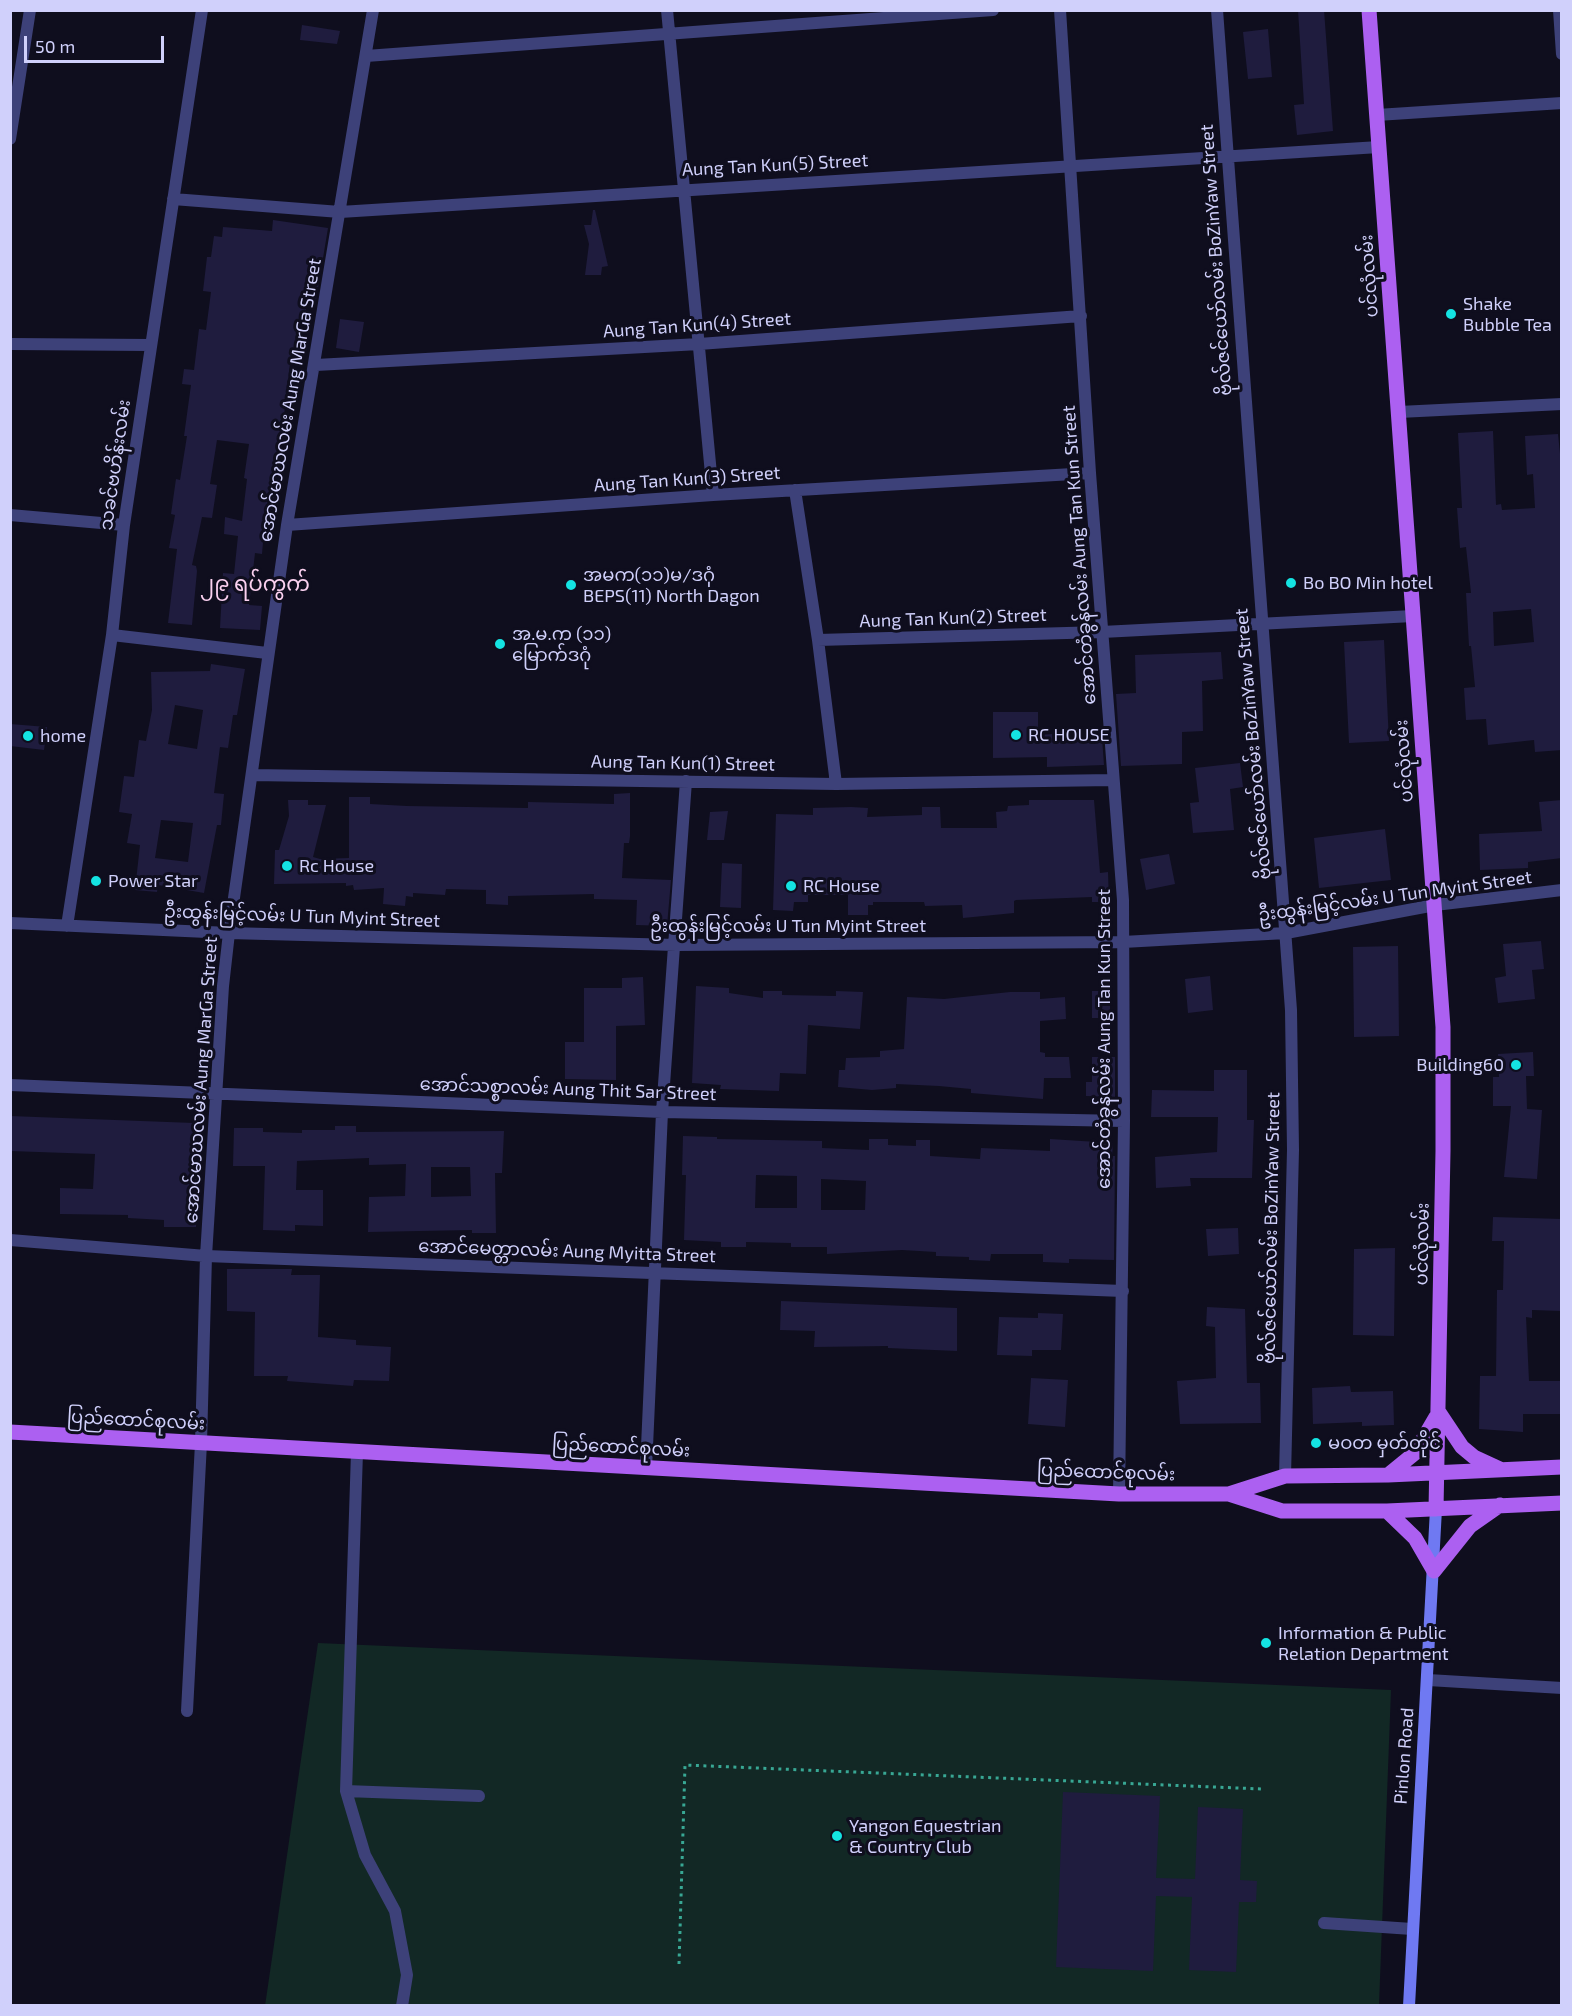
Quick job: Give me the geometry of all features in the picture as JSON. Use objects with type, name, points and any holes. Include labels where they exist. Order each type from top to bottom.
[{"type":"main road","name":"ပင်လုံလမ်း","points":[[1370,10],[1443,1027],[1436,1509]]},
{"type":"main road","points":[[1388,1475],[1415,1453],[1438,1412],[1462,1447],[1474,1457],[1504,1471]]},
{"type":"main road","name":"ပြည်ထောင်စုလမ်း","points":[[10,1432],[1119,1494],[1229,1494],[1282,1511],[1387,1511],[1562,1503]]},
{"type":"main road","name":"ပြည်ထောင်စုလမ်း","points":[[1229,1494],[1285,1476],[1388,1475],[1562,1467]]},
{"type":"main road","points":[[1387,1511],[1415,1538],[1434,1570],[1470,1526],[1501,1504]]},
{"type":"main road","name":"Pinlon Road","points":[[1409,2006],[1436,1509]]},
{"type":"street","points":[[10,139],[30,10]]},
{"type":"street","name":"သခင်ဗဟိန်းလမ်း","points":[[67,926],[112,635],[124,525],[150,345],[202,10]]},
{"type":"street","name":"အောင်မာဃလမ်း Aung MarGa Street","points":[[187,1711],[201,1443],[206,1256],[230,933],[267,653],[373,10]]},
{"type":"street","points":[[667,10],[712,495]]},
{"type":"street","points":[[366,56],[993,10]]},
{"type":"street","name":"အောင်တံခွန်လမ်း Aung Tan Kun Street","points":[[1060,10],[1123,942],[1123,1291],[1119,1494]]},
{"type":"street","name":"ဗိုလ်ဇင်ယော်လမ်း BoZinYaw Street","points":[[1217,10],[1226,156],[1286,933],[1293,1150],[1285,1476]]},
{"type":"street","points":[[1558,10],[1562,54]]},
{"type":"street","points":[[1377,115],[1562,103]]},
{"type":"street","name":"Aung Tan Kun(5) Street","points":[[173,199],[340,212],[1379,147]]},
{"type":"street","name":"Aung Tan Kun(4) Street","points":[[316,365],[699,344],[1081,316]]},
{"type":"street","points":[[10,344],[150,345]]},
{"type":"street","points":[[1399,412],[1562,404]]},
{"type":"street","name":"Aung Tan Kun(3) Street","points":[[287,525],[712,495],[1090,474]]},
{"type":"street","points":[[795,490],[818,640],[836,784]]},
{"type":"street","points":[[10,514],[124,525]]},
{"type":"street","name":"Aung Tan Kun(2) Street","points":[[818,640],[1102,632],[1413,616]]},
{"type":"street","points":[[112,635],[267,653]]},
{"type":"street","name":"Aung Tan Kun(1) Street","points":[[252,775],[836,784],[1113,780]]},
{"type":"street","points":[[646,1469],[653,1272],[662,1112],[676,945],[686,781]]},
{"type":"street","name":"ဦးထွန်းမြင့်လမ်း U Tun Myint Street","points":[[10,923],[230,933],[676,945],[1123,942],[1286,933],[1435,905],[1562,890]]},
{"type":"street","name":"အောင်သစ္စာလမ်း Aung Thit Sar Street","points":[[10,1085],[662,1112],[1124,1121]]},
{"type":"street","name":"အောင်မေတ္တာလမ်း Aung Myitta Street","points":[[10,1240],[206,1256],[1123,1291]]},
{"type":"street","points":[[357,1452],[346,1791],[365,1855],[395,1911],[407,1976],[402,2006]]},
{"type":"street","points":[[1428,1680],[1562,1688]]},
{"type":"street","points":[[346,1791],[479,1796]]},
{"type":"street","points":[[1324,1923],[1412,1929]]},
{"type":"path","points":[[679,1964],[685,1765],[1262,1790]]},
{"type":"green space","name":"Yangon Equestrian & Country Club","points":[[318,1643],[1391,1690],[1379,2005],[265,2006]]},
{"type":"building","points":[[1298,10],[1324,10],[1333,131],[1297,135],[1294,105],[1304,104]]},
{"type":"building","points":[[302,25],[340,31],[337,44],[300,40]]},
{"type":"building","points":[[1268,29],[1272,77],[1248,79],[1243,32]]},
{"type":"building","points":[[593,210],[595,210],[608,266],[602,267],[601,275],[585,275],[589,244],[584,225],[591,225]]},
{"type":"building","points":[[273,220],[328,228],[316,300],[308,300],[297,355],[291,354],[272,520],[265,519],[262,554],[255,553],[249,605],[262,606],[260,630],[220,628],[223,573],[234,574],[238,536],[224,534],[225,517],[242,521],[247,479],[244,478],[249,444],[217,440],[210,484],[217,485],[212,518],[202,517],[192,565],[196,566],[197,571],[192,625],[168,623],[177,549],[169,548],[175,515],[171,514],[176,479],[180,480],[187,436],[184,436],[191,385],[182,384],[184,369],[194,370],[199,329],[206,330],[211,292],[203,291],[207,257],[211,257],[214,236],[222,237],[223,227],[272,231]]},
{"type":"building","points":[[340,319],[364,322],[359,352],[336,348]]},
{"type":"building","points":[[1493,431],[1496,505],[1501,504],[1502,510],[1535,508],[1533,474],[1527,475],[1525,436],[1558,434],[1562,473],[1562,750],[1535,752],[1534,740],[1488,745],[1486,719],[1466,720],[1464,688],[1475,687],[1471,646],[1469,646],[1466,593],[1471,593],[1466,547],[1460,548],[1457,508],[1462,508],[1458,433]],"holes":[[[1531,609],[1534,642],[1494,646],[1493,612]]]},
{"type":"building","points":[[1384,640],[1389,741],[1349,743],[1344,642]]},
{"type":"building","points":[[1221,652],[1223,679],[1202,681],[1203,731],[1182,732],[1182,764],[1121,766],[1116,694],[1136,693],[1135,655]]},
{"type":"building","points":[[211,664],[245,669],[237,715],[233,715],[228,748],[220,747],[214,793],[224,794],[221,825],[217,825],[204,893],[158,885],[157,892],[135,890],[140,845],[127,843],[132,814],[119,812],[124,776],[134,777],[139,740],[146,741],[152,710],[151,672],[210,671]],"holes":[[[175,705],[203,710],[197,749],[168,744]],[[161,820],[193,823],[188,862],[155,858]]]},
{"type":"building","points":[[993,712],[1038,712],[1038,735],[1070,733],[1071,739],[1102,738],[1104,765],[1047,767],[1047,757],[993,758]]},
{"type":"building","name":"home","points":[[10,724],[47,727],[44,750],[10,746]]},
{"type":"building","points":[[1240,763],[1243,787],[1230,789],[1234,830],[1193,833],[1190,803],[1199,802],[1195,768]]},
{"type":"building","points":[[630,793],[630,836],[629,843],[624,843],[622,878],[671,880],[667,926],[636,925],[637,900],[594,899],[594,894],[508,896],[508,905],[486,904],[486,890],[446,889],[445,895],[413,893],[413,897],[406,896],[405,906],[383,904],[384,888],[354,890],[353,885],[346,886],[346,883],[274,884],[275,850],[279,850],[289,816],[288,800],[308,800],[308,805],[326,805],[313,857],[320,859],[349,858],[349,797],[370,797],[370,804],[528,808],[528,802],[614,804],[614,794]]},
{"type":"building","points":[[1029,800],[1094,800],[1100,873],[1108,872],[1109,902],[1092,902],[1092,897],[1016,900],[1014,901],[1014,913],[963,918],[962,905],[925,906],[924,902],[873,902],[873,905],[868,905],[868,915],[848,915],[848,895],[808,895],[808,902],[794,902],[793,911],[773,910],[776,814],[813,815],[813,808],[851,807],[868,808],[867,817],[922,815],[922,807],[940,807],[941,828],[997,828],[996,812],[1007,811],[1008,806],[1029,805]]},
{"type":"building","points":[[1562,800],[1562,858],[1528,862],[1528,868],[1480,870],[1479,834],[1542,831],[1539,802]]},
{"type":"building","points":[[728,811],[724,840],[707,840],[710,812]]},
{"type":"building","points":[[1385,829],[1391,880],[1319,888],[1314,838]]},
{"type":"building","points":[[1169,854],[1175,884],[1146,890],[1140,859]]},
{"type":"building","points":[[722,863],[742,864],[741,908],[720,907]]},
{"type":"building","points":[[1541,941],[1544,969],[1532,970],[1535,999],[1498,1003],[1495,978],[1506,976],[1503,944]]},
{"type":"building","points":[[1398,946],[1399,1036],[1354,1037],[1353,947]]},
{"type":"building","points":[[1210,976],[1213,1010],[1188,1013],[1185,979]]},
{"type":"building","points":[[643,977],[645,1025],[616,1026],[616,1080],[565,1079],[565,1042],[584,1042],[584,988],[622,988],[622,978]]},
{"type":"building","points":[[696,986],[729,988],[729,993],[763,998],[763,991],[782,991],[782,995],[836,996],[836,991],[863,992],[860,1029],[808,1025],[806,1074],[780,1073],[779,1091],[720,1089],[721,1085],[692,1083]]},
{"type":"building","points":[[1092,991],[1110,991],[1110,1018],[1092,1018]]},
{"type":"building","points":[[1010,992],[1040,992],[1040,999],[1065,997],[1066,1019],[1040,1021],[1040,1052],[1045,1053],[1045,1057],[1069,1057],[1071,1078],[1044,1078],[1043,1099],[971,1093],[971,1089],[939,1086],[896,1084],[896,1088],[872,1090],[838,1087],[839,1070],[845,1070],[846,1058],[880,1057],[880,1051],[904,1049],[907,997],[944,999]]},
{"type":"building","points":[[1533,1052],[1534,1076],[1526,1076],[1527,1109],[1542,1110],[1537,1179],[1504,1177],[1511,1106],[1493,1106],[1493,1077],[1499,1077],[1498,1054]]},
{"type":"building","points":[[1092,1057],[1115,1057],[1115,1097],[1086,1096],[1086,1082],[1092,1082]]},
{"type":"building","points":[[1214,1070],[1247,1070],[1247,1120],[1254,1120],[1252,1178],[1190,1178],[1191,1186],[1156,1188],[1155,1157],[1217,1152],[1218,1117],[1151,1117],[1152,1090],[1214,1091]]},
{"type":"building","points":[[10,1116],[194,1123],[192,1179],[197,1179],[196,1227],[164,1227],[164,1220],[128,1218],[128,1215],[60,1214],[60,1188],[93,1189],[95,1154],[10,1151]]},
{"type":"building","points":[[335,1126],[356,1126],[356,1132],[504,1131],[502,1173],[495,1173],[496,1233],[472,1233],[472,1230],[368,1232],[369,1197],[405,1196],[406,1164],[369,1165],[369,1158],[297,1161],[296,1190],[323,1190],[323,1226],[295,1225],[295,1231],[263,1230],[265,1166],[233,1166],[234,1128],[263,1128],[263,1132],[302,1133],[302,1130],[335,1130]],"holes":[[[431,1167],[470,1167],[471,1196],[431,1197]]]},
{"type":"building","points":[[683,1136],[822,1141],[822,1148],[869,1150],[869,1139],[888,1139],[888,1145],[916,1146],[916,1140],[930,1140],[930,1156],[980,1159],[981,1148],[1050,1151],[1050,1139],[1113,1143],[1112,1156],[1115,1156],[1114,1260],[1069,1259],[1069,1263],[1043,1262],[1043,1254],[991,1254],[990,1261],[969,1260],[969,1257],[936,1256],[936,1252],[902,1250],[827,1254],[827,1247],[791,1247],[791,1243],[746,1242],[746,1247],[721,1247],[721,1242],[684,1240],[686,1175],[682,1175]],"holes":[[[756,1175],[797,1176],[797,1208],[755,1208]],[[821,1179],[866,1181],[865,1210],[821,1210]]]},
{"type":"building","points":[[1493,1217],[1562,1219],[1562,1311],[1532,1310],[1532,1318],[1526,1317],[1529,1381],[1562,1381],[1562,1414],[1523,1414],[1523,1432],[1479,1429],[1480,1376],[1496,1376],[1497,1290],[1503,1290],[1504,1241],[1492,1241]]},
{"type":"building","points":[[1238,1228],[1239,1254],[1208,1256],[1206,1229]]},
{"type":"building","points":[[1395,1248],[1394,1336],[1353,1335],[1354,1249]]},
{"type":"building","points":[[227,1269],[292,1269],[291,1275],[320,1275],[318,1337],[356,1340],[356,1345],[391,1347],[389,1381],[354,1380],[353,1386],[287,1381],[288,1376],[254,1376],[255,1312],[227,1311]]},
{"type":"building","points":[[781,1301],[957,1308],[957,1351],[888,1348],[888,1346],[814,1347],[815,1331],[780,1330]]},
{"type":"building","points":[[1207,1307],[1245,1309],[1247,1383],[1260,1383],[1261,1423],[1180,1424],[1177,1381],[1216,1378],[1215,1327],[1206,1326]]},
{"type":"building","points":[[1038,1313],[1063,1314],[1061,1350],[1032,1350],[1032,1356],[997,1355],[999,1317],[1038,1318]]},
{"type":"building","points":[[1031,1378],[1068,1380],[1065,1427],[1028,1424]]},
{"type":"building","points":[[1350,1386],[1351,1392],[1393,1391],[1394,1425],[1362,1426],[1362,1422],[1313,1424],[1312,1388]]},
{"type":"building","points":[[1063,1792],[1160,1796],[1156,1878],[1195,1879],[1198,1807],[1243,1809],[1240,1880],[1257,1881],[1256,1902],[1239,1902],[1236,1972],[1189,1970],[1192,1897],[1156,1896],[1153,1971],[1056,1967]]},
{"type":"place","name":"Shake Bubble Tea","points":[[1451,314]]},
{"type":"place","name":"Bo BO Min hotel","points":[[1291,583]]},
{"type":"place","name":"အမက(၁၁)မ/ဒဂုံ BEPS(11) North Dagon","points":[[571,585]]},
{"type":"place","name":"အ.မ.က (၁၁) မြောက်ဒဂုံ","points":[[500,644]]},
{"type":"place","name":"RC HOUSE","points":[[1016,735]]},
{"type":"place","name":"home","points":[[28,736]]},
{"type":"place","name":"Rc House","points":[[287,866]]},
{"type":"place","name":"Power Star","points":[[96,881]]},
{"type":"place","name":"RC House","points":[[791,886]]},
{"type":"place","name":"Building60","points":[[1516,1065]]},
{"type":"place","name":"မဝတ မှတ်တိုင်","points":[[1316,1443]]},
{"type":"place","name":"Information & Public Relation Department","points":[[1266,1643]]},
{"type":"place","name":"Yangon Equestrian & Country Club","points":[[837,1836]]},
{"type":"district","name":"၂၉ ရပ်ကွက်","points":[[255,584]]}]
